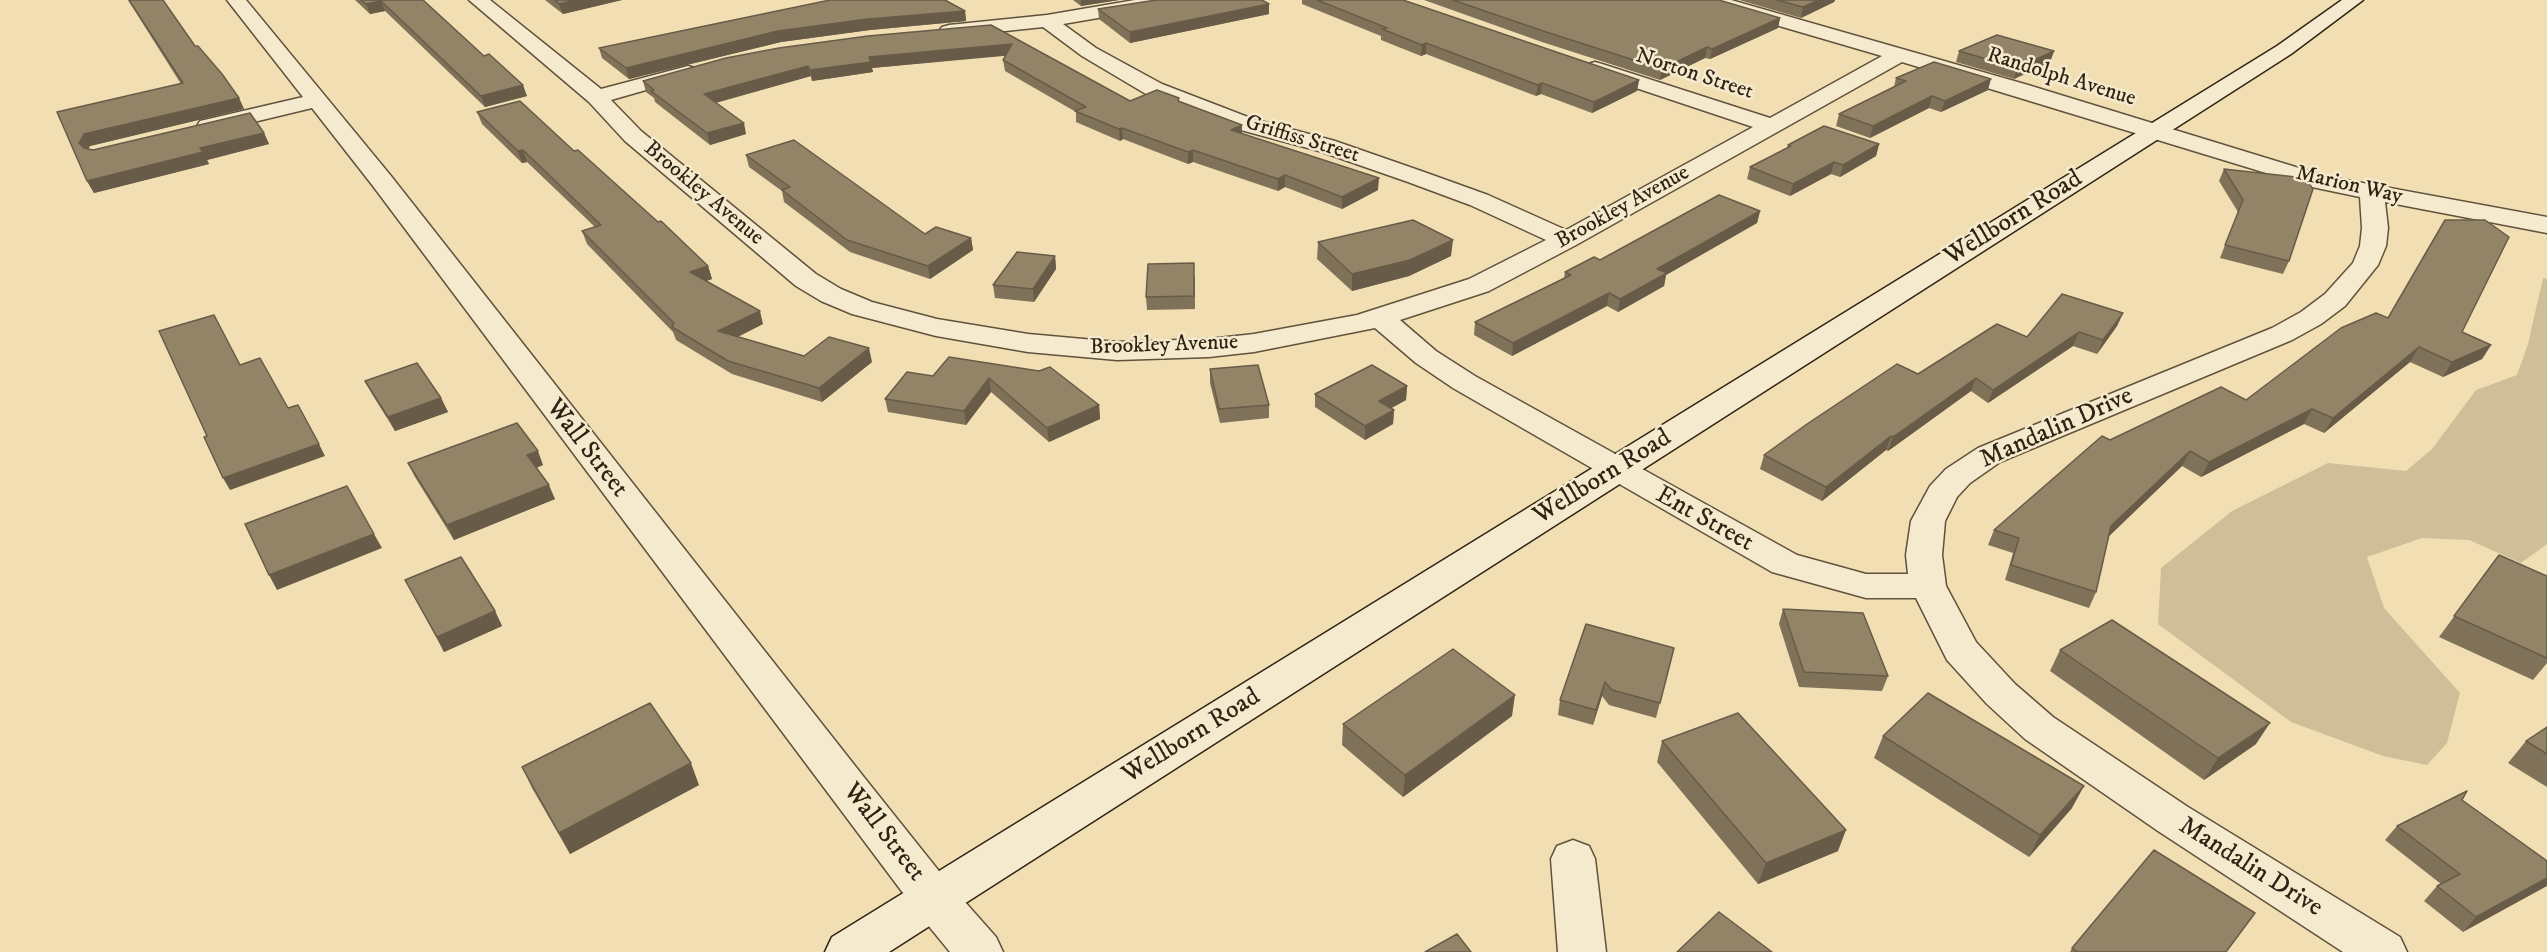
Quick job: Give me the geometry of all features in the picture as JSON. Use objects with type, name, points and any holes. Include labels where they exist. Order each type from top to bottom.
[{"type":"street","name":"Wall Street","points":[[236,0],[317,100],[934,899],[979,952]]},
{"type":"street","points":[[483,3],[512,0]]},
{"type":"street","points":[[930,32],[1047,21],[1168,0]]},
{"type":"street","name":"Randolph Avenue","points":[[1711,0],[2155,131]]},
{"type":"street","name":"Wellborn Road","points":[[849,952],[2284,50],[2354,0]]},
{"type":"street","name":"Brookley Avenue","points":[[483,3],[551,62],[597,97],[633,136],[806,280],[831,295],[897,318],[1028,343],[1117,351],[1209,348],[1254,343],[1380,318],[1479,285],[1567,240],[1899,55]]},
{"type":"street","name":"Griffiss Street","points":[[1047,21],[1089,52],[1154,89],[1245,124],[1327,146],[1479,200],[1567,240]]},
{"type":"street","name":"Norton Street","points":[[1579,62],[1770,125]]},
{"type":"street","points":[[597,97],[704,68]]},
{"type":"street","points":[[189,131],[317,100]]},
{"type":"street","name":"Marion Way","points":[[2155,131],[2322,182],[2547,225]]},
{"type":"street","name":"Mandalin Drive","points":[[2372,192],[2375,228],[2373,246],[2365,265],[2335,300],[2311,318],[2282,334],[1989,455],[1958,476],[1942,493],[1928,521],[1924,555],[1928,586],[1961,650],[2001,694],[2039,728],[2164,813],[2382,952]]},
{"type":"street","name":"Ent Street","points":[[1380,318],[1426,357],[1464,382],[1785,564],[1866,586],[1928,586]]},
{"type":"street","points":[[1574,859],[1582,952]]},
{"type":"shaded area","points":[[2543,278],[2547,279],[2547,544],[2521,563],[2469,540],[2422,538],[2367,557],[2384,608],[2460,693],[2447,743],[2427,765],[2383,756],[2291,722],[2158,624],[2161,568],[2232,511],[2328,463],[2406,471],[2432,449],[2476,390],[2517,375],[2528,344]]},
{"type":"building","points":[[129,0],[163,0],[195,46],[198,46],[222,74],[239,98],[84,134],[79,143],[84,148],[93,150],[250,113],[264,133],[200,148],[203,152],[87,181],[57,112],[183,83]]},
{"type":"building","points":[[361,0],[423,0],[484,56],[489,54],[523,85],[481,96],[381,1],[366,4]]},
{"type":"building","points":[[555,0],[575,0],[559,4]]},
{"type":"building","points":[[830,0],[945,0],[965,11],[868,19],[778,31],[626,68],[599,48]]},
{"type":"building","points":[[1156,0],[1262,0],[1269,4],[1130,32],[1098,9]]},
{"type":"building","points":[[1317,0],[1403,0],[1639,80],[1594,102],[1542,83],[1538,85],[1426,43],[1422,45],[1382,29],[1387,28]]},
{"type":"building","points":[[1453,0],[1719,0],[1780,18],[1712,49],[1707,47],[1662,69]]},
{"type":"building","points":[[1777,0],[1819,0],[1803,7]]},
{"type":"building","points":[[991,25],[1130,101],[1157,90],[1179,98],[1178,101],[1242,125],[1231,130],[1379,178],[1342,197],[1285,175],[1278,179],[1193,150],[1188,152],[1122,128],[1119,129],[1075,111],[1086,107],[1003,60],[1012,44],[869,57],[871,62],[810,70],[808,66],[704,94],[744,123],[707,133],[651,91],[654,90],[643,81],[726,58],[779,48],[868,36]]},
{"type":"building","points":[[1997,35],[2054,51],[2017,68],[1959,51]]},
{"type":"building","points":[[1934,62],[1991,79],[1945,101],[1932,96],[1873,126],[1839,114],[1906,81],[1896,78]]},
{"type":"building","points":[[520,101],[574,151],[578,150],[658,222],[661,221],[708,266],[690,272],[760,311],[718,331],[804,356],[829,337],[869,348],[819,388],[728,361],[672,327],[674,323],[582,231],[601,225],[523,150],[518,151],[477,112]]},
{"type":"building","points":[[1824,126],[1879,144],[1843,165],[1834,162],[1793,184],[1750,167],[1791,146],[1788,145]]},
{"type":"building","points":[[794,140],[925,234],[936,227],[971,238],[928,266],[847,240],[782,190],[790,187],[746,155]]},
{"type":"building","points":[[2224,169],[2305,178],[2313,189],[2289,261],[2225,245],[2243,200]]},
{"type":"building","points":[[1719,195],[1760,211],[1657,269],[1667,273],[1620,299],[1609,293],[1513,343],[1475,322],[1571,275],[1565,272],[1594,257],[1600,260]]},
{"type":"building","points":[[1413,220],[1453,240],[1410,260],[1352,274],[1318,242]]},
{"type":"building","points":[[2445,220],[2485,220],[2509,237],[2462,332],[2491,345],[2452,362],[2419,347],[2333,418],[2312,409],[2209,462],[2190,451],[2111,526],[2096,592],[2011,565],[2019,538],[1994,530],[2102,436],[2110,440],[2221,387],[2246,400],[2341,328],[2376,313],[2388,318]]},
{"type":"building","points":[[1017,252],[1055,256],[1033,289],[993,285]]},
{"type":"building","points":[[1194,263],[1194,296],[1146,297],[1148,264]]},
{"type":"building","points":[[2062,294],[2123,313],[2103,340],[2079,332],[1993,390],[1976,378],[1893,437],[1891,436],[1826,487],[1764,455],[1897,364],[1918,374],[1997,324],[2027,337]]},
{"type":"building","points":[[214,315],[240,365],[260,358],[288,408],[298,405],[319,444],[223,478],[204,437],[207,436],[159,331]]},
{"type":"building","points":[[949,357],[1039,371],[1050,367],[1099,405],[1047,428],[989,378],[964,411],[885,399],[907,372],[933,376]]},
{"type":"building","points":[[417,363],[441,398],[388,417],[365,381]]},
{"type":"building","points":[[1258,365],[1269,405],[1219,409],[1210,369]]},
{"type":"building","points":[[1372,365],[1407,386],[1379,401],[1394,410],[1365,426],[1315,394]]},
{"type":"building","points":[[517,423],[538,451],[527,455],[549,485],[447,525],[408,463]]},
{"type":"building","points":[[347,486],[374,534],[269,575],[245,524]]},
{"type":"building","points":[[2499,555],[2547,576],[2547,658],[2454,616]]},
{"type":"building","points":[[461,557],[495,611],[437,637],[405,580]]},
{"type":"building","points":[[1783,609],[1863,613],[1888,676],[1804,672]]},
{"type":"building","points":[[2112,620],[2270,723],[2218,758],[2060,650]]},
{"type":"building","points":[[1586,624],[1674,648],[1660,703],[1612,690],[1605,682],[1596,710],[1560,700]]},
{"type":"building","points":[[1453,649],[1515,695],[1405,775],[1343,724]]},
{"type":"building","points":[[1928,693],[2084,786],[2040,835],[1883,736]]},
{"type":"building","points":[[650,703],[691,763],[559,833],[522,767]]},
{"type":"building","points":[[1738,713],[1846,830],[1766,863],[1662,741]]},
{"type":"building","points":[[2547,727],[2547,754],[2526,741]]},
{"type":"building","points":[[2467,791],[2462,800],[2547,861],[2547,878],[2476,917],[2437,886],[2460,874],[2397,826]]},
{"type":"building","points":[[2154,850],[2255,913],[2226,952],[2078,952],[2072,948]]},
{"type":"building","points":[[1719,912],[1772,952],[1677,952]]},
{"type":"building","points":[[1457,934],[1471,952],[1425,952]]}]
